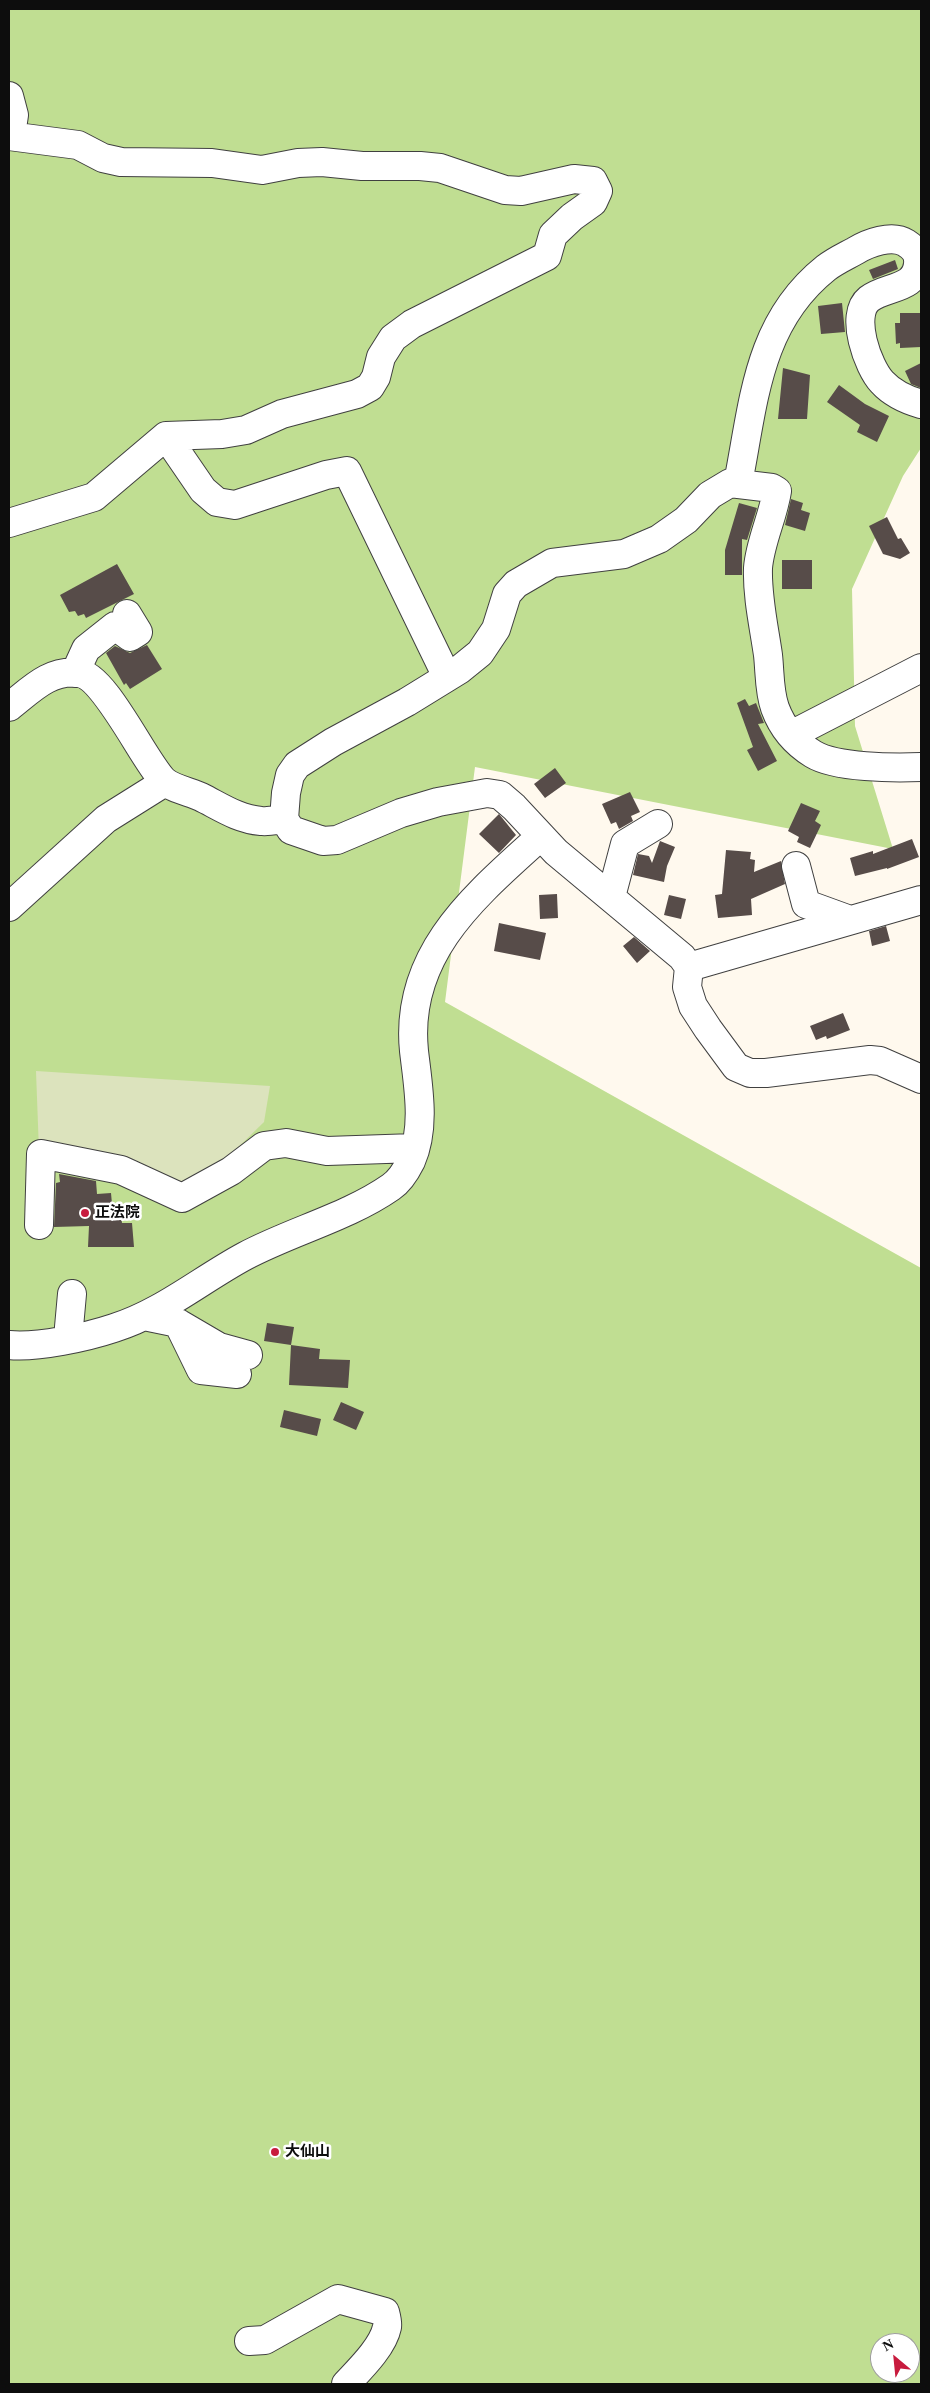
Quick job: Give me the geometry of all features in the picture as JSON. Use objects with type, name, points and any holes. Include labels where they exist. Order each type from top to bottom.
[{"type":"street","points":[[9,96],[14,115],[10,135],[78,145],[103,158],[121,162],[212,163],[262,170],[298,163],[322,162],[362,166],[420,166],[440,168],[505,190],[520,191],[574,179],[593,181],[598,191],[594,202],[572,217],[552,235],[547,256],[412,324],[393,338],[381,357],[376,377],[370,387],[357,394],[282,414],[246,430],[222,434],[166,436],[94,498],[9,523]]},
{"type":"street","points":[[738,483],[763,360],[780,321],[798,296],[827,268],[862,247],[888,239],[904,241],[915,250],[919,258],[918,270],[908,283],[869,299],[862,309],[860,327],[867,356],[881,381],[894,392],[921,404]]},
{"type":"street","points":[[166,436],[203,490],[218,502],[235,505],[326,475],[347,471],[447,677]]},
{"type":"street","points":[[921,768],[860,765],[834,761],[813,754],[791,735],[782,724],[770,688],[758,568],[777,491],[772,488],[730,483],[719,488],[686,520],[659,539],[624,554],[552,563],[526,576],[507,594],[496,629],[480,653],[447,677],[381,717],[333,742],[297,765],[290,775],[284,819],[291,830],[324,841],[338,840],[402,813],[438,802],[487,793],[500,795],[514,806],[541,836],[568,861],[670,945],[689,967],[688,987],[693,1006],[736,1067],[750,1073],[766,1073],[870,1060],[880,1061],[921,1079]]},
{"type":"street","points":[[75,673],[86,649],[115,626],[130,637],[138,632],[128,614]]},
{"type":"street","points":[[791,735],[921,668]]},
{"type":"street","points":[[9,707],[38,682],[53,676],[80,673],[94,681],[126,724],[152,767],[165,782],[242,817],[263,822],[284,819]]},
{"type":"street","points":[[9,907],[106,819],[165,782]]},
{"type":"street","points":[[612,897],[626,844],[658,824]]},
{"type":"street","points":[[9,1345],[27,1346],[115,1328],[144,1316],[245,1256],[366,1203],[392,1186],[403,1175],[415,1148],[420,1120],[413,1026],[417,996],[429,959],[457,919],[493,880],[541,836]]},
{"type":"street","points":[[796,866],[806,904],[850,920]]},
{"type":"street","points":[[689,967],[921,900]]},
{"type":"street","points":[[40,1224],[41,1154],[121,1170],[182,1198],[231,1171],[264,1146],[286,1143],[327,1151],[415,1148]]},
{"type":"street","points":[[68,1338],[72,1294]]},
{"type":"street","points":[[144,1316],[178,1323],[201,1370],[242,1364]]},
{"type":"street","points":[[249,2341],[265,2340],[338,2299],[386,2312],[387,2327],[377,2346],[366,2365],[346,2384]]},
{"type":"green space","points":[[9,9],[921,9],[921,448],[903,476],[852,589],[855,726],[893,849],[475,767],[445,1002],[921,1268],[921,2384],[9,2384]]},
{"type":"green space","points":[[36,1071],[270,1086],[264,1122],[210,1175],[167,1197],[39,1151]]},
{"type":"building","points":[[895,260],[898,269],[873,279],[869,270]]},
{"type":"building","points":[[842,303],[845,332],[821,334],[818,306]]},
{"type":"building","points":[[900,313],[921,313],[921,347],[900,348],[900,343],[896,344],[895,323],[900,323]]},
{"type":"building","points":[[921,363],[921,388],[911,384],[905,371]]},
{"type":"building","points":[[783,368],[810,375],[807,419],[778,419]]},
{"type":"building","points":[[839,385],[865,404],[889,416],[877,442],[857,432],[860,425],[827,402]]},
{"type":"building","points":[[791,499],[803,503],[801,510],[810,513],[805,531],[785,525]]},
{"type":"building","points":[[739,503],[757,508],[747,540],[742,539],[742,575],[725,575],[725,550]]},
{"type":"building","points":[[887,517],[898,539],[901,538],[910,553],[900,559],[883,554],[869,526]]},
{"type":"building","points":[[782,560],[812,560],[812,589],[782,589]]},
{"type":"building","points":[[117,564],[134,594],[86,618],[84,614],[78,616],[75,611],[69,612],[60,595]]},
{"type":"building","points":[[147,645],[162,669],[130,689],[126,683],[124,685],[106,653],[115,646],[130,653]]},
{"type":"building","points":[[745,699],[749,706],[756,703],[764,723],[758,724],[777,761],[758,771],[747,750],[753,747],[737,703]]},
{"type":"building","points":[[555,768],[566,783],[545,798],[534,784]]},
{"type":"building","points":[[630,792],[640,812],[631,816],[633,821],[619,829],[616,822],[611,824],[602,804]]},
{"type":"building","points":[[801,803],[820,811],[815,821],[821,825],[810,848],[797,842],[799,837],[788,831]]},
{"type":"building","points":[[499,814],[516,835],[499,853],[479,834]]},
{"type":"building","points":[[912,839],[919,857],[887,869],[855,876],[850,858],[873,851],[873,854]]},
{"type":"building","points":[[660,841],[675,847],[667,866],[664,882],[633,875],[638,854],[649,856],[652,863]]},
{"type":"building","points":[[726,850],[751,852],[750,859],[755,860],[754,872],[781,861],[785,884],[751,899],[752,915],[718,918],[715,895],[722,894]]},
{"type":"building","points":[[557,894],[558,918],[540,919],[539,895]]},
{"type":"building","points":[[669,895],[686,899],[681,919],[664,915]]},
{"type":"building","points":[[499,923],[546,933],[540,960],[494,951]]},
{"type":"building","points":[[886,926],[890,941],[872,946],[869,931]]},
{"type":"building","points":[[634,937],[650,951],[637,963],[623,946]]},
{"type":"building","points":[[843,1013],[850,1030],[827,1039],[826,1036],[816,1040],[810,1026]]},
{"type":"building","name":"正法院","points":[[59,1174],[96,1181],[97,1194],[111,1193],[112,1204],[119,1204],[122,1223],[132,1223],[134,1247],[88,1247],[89,1226],[54,1227],[56,1183],[60,1182]]},
{"type":"building","points":[[267,1323],[294,1327],[291,1345],[264,1341]]},
{"type":"building","points":[[291,1345],[320,1349],[319,1359],[350,1360],[348,1388],[289,1385]]},
{"type":"building","points":[[341,1402],[364,1412],[356,1430],[333,1420]]},
{"type":"building","points":[[284,1410],[321,1419],[317,1436],[280,1427]]},
{"type":"place","name":"正法院","points":[[85,1213]]},
{"type":"place","name":"大仙山","points":[[275,2152]]}]
